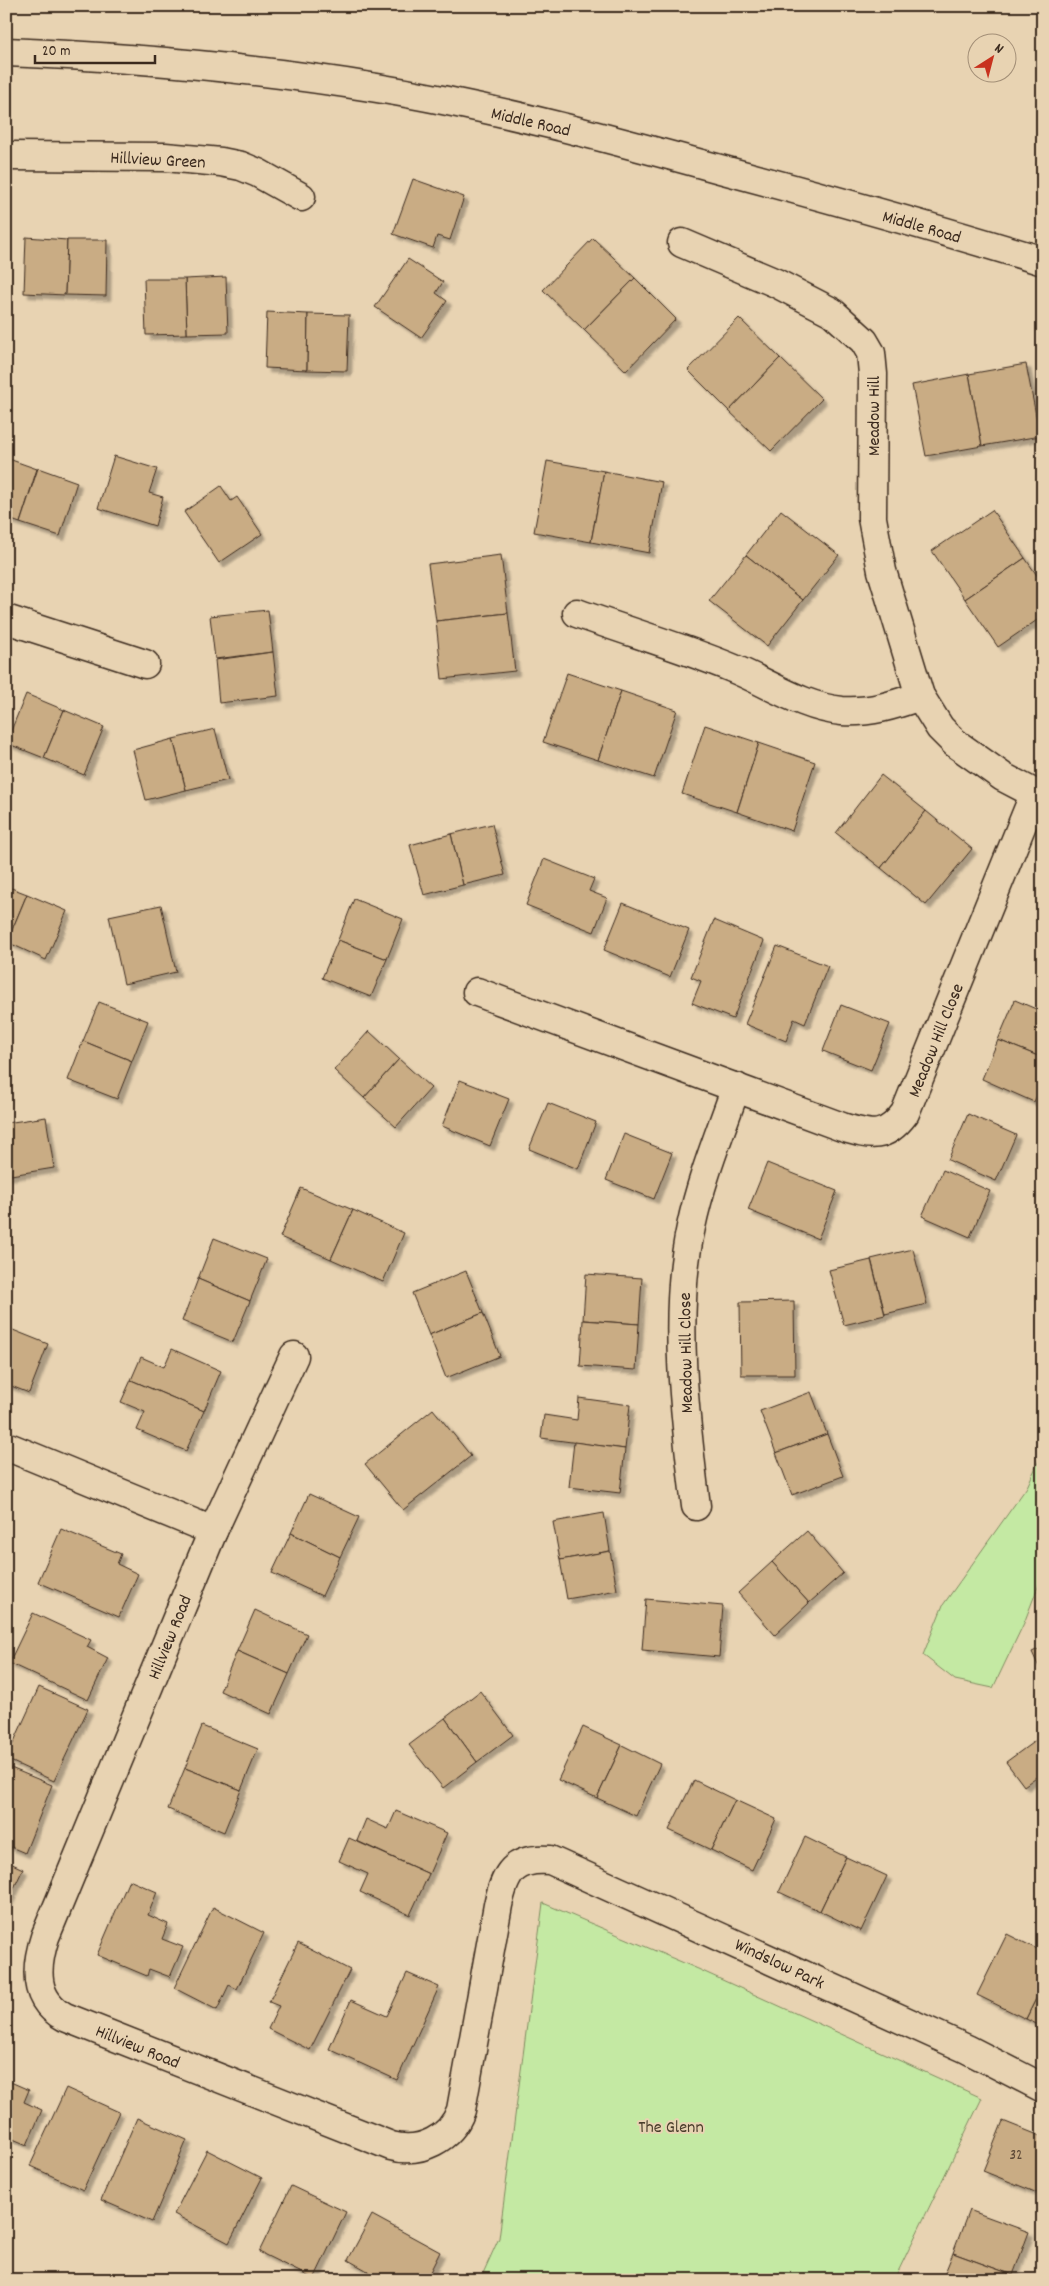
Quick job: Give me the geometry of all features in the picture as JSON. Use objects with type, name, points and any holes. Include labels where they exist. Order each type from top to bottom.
[{"type":"street","name":"Middle Road","points":[[6,52],[105,56],[246,71],[378,88],[625,143],[1043,261]]},
{"type":"street","name":"Hillview Green","points":[[6,156],[165,157],[226,163],[258,173],[301,197]]},
{"type":"street","name":"Meadow Hill","points":[[682,242],[776,283],[832,312],[854,330],[871,354],[874,449],[872,518],[882,571],[920,696],[940,728],[955,743],[1003,777],[1039,796]]},
{"type":"street","points":[[577,613],[733,669],[780,692],[826,707],[841,710],[871,711],[920,696]]},
{"type":"street","points":[[8,625],[145,664]]},
{"type":"street","name":"Meadow Hill Close","points":[[477,992],[864,1134],[883,1133],[896,1125],[906,1113],[1039,796]]},
{"type":"street","name":"Meadow Hill Close","points":[[696,1506],[688,1439],[682,1310],[684,1279],[696,1206],[736,1087]]},
{"type":"street","name":"Hillview Road","points":[[294,1356],[213,1531],[42,1946],[38,1966],[38,1984],[42,1996],[52,2009],[65,2017],[391,2146],[420,2148],[432,2143],[447,2132],[459,2115],[466,2091],[498,1905],[506,1880],[514,1868]]},
{"type":"street","points":[[6,1446],[213,1531]]},
{"type":"street","name":"Windslow Park","points":[[514,1868],[528,1860],[537,1859],[560,1863],[958,2045],[1043,2088]]},
{"type":"green space","points":[[1043,1451],[1043,1574],[1024,1623],[993,1688],[955,1680],[923,1655],[943,1605],[1027,1487]]},
{"type":"green space","name":"The Glenn","points":[[543,1903],[698,1969],[982,2098],[894,2280],[480,2280],[499,2238]]},
{"type":"building","points":[[413,179],[464,197],[450,240],[437,236],[433,248],[393,234]]},
{"type":"building","points":[[26,237],[67,240],[65,295],[24,293]]},
{"type":"building","points":[[593,238],[635,278],[584,330],[543,290]]},
{"type":"building","points":[[67,240],[107,240],[106,296],[65,295]]},
{"type":"building","points":[[408,259],[443,282],[436,293],[447,301],[421,338],[375,307]]},
{"type":"building","points":[[226,277],[228,333],[187,334],[185,279]]},
{"type":"building","points":[[635,278],[676,319],[626,371],[584,330]]},
{"type":"building","points":[[144,279],[185,279],[187,334],[146,335]]},
{"type":"building","points":[[267,312],[308,314],[307,370],[265,368]]},
{"type":"building","points":[[308,314],[349,315],[347,371],[307,370]]},
{"type":"building","points":[[739,318],[780,358],[729,411],[688,370]]},
{"type":"building","points":[[780,358],[822,399],[771,451],[729,411]]},
{"type":"building","points":[[1026,364],[1040,436],[982,446],[969,374]]},
{"type":"building","points":[[969,374],[982,446],[926,456],[912,385]]},
{"type":"building","points":[[114,456],[157,469],[149,493],[163,497],[155,526],[98,508]]},
{"type":"building","points":[[6,458],[37,469],[20,523],[6,518]]},
{"type":"building","points":[[547,461],[604,471],[591,542],[534,532]]},
{"type":"building","points":[[38,468],[77,482],[60,536],[20,523]]},
{"type":"building","points":[[604,471],[662,482],[649,553],[591,542]]},
{"type":"building","points":[[221,486],[231,501],[237,497],[262,534],[219,563],[184,512]]},
{"type":"building","points":[[781,510],[839,555],[803,600],[746,555]]},
{"type":"building","points":[[992,510],[1025,558],[965,599],[932,551]]},
{"type":"building","points":[[501,555],[508,613],[436,621],[428,564]]},
{"type":"building","points":[[746,555],[803,600],[767,646],[709,601]]},
{"type":"building","points":[[1025,558],[1043,584],[1043,616],[998,647],[965,599]]},
{"type":"building","points":[[268,610],[273,652],[215,659],[210,616]]},
{"type":"building","points":[[508,613],[515,671],[442,679],[436,621]]},
{"type":"building","points":[[273,652],[278,696],[219,703],[215,660]]},
{"type":"building","points":[[567,673],[621,691],[598,760],[543,742]]},
{"type":"building","points":[[621,691],[677,710],[654,778],[598,760]]},
{"type":"building","points":[[26,694],[64,710],[44,758],[6,743]]},
{"type":"building","points":[[64,710],[104,727],[84,775],[44,758]]},
{"type":"building","points":[[705,725],[759,743],[737,812],[682,794]]},
{"type":"building","points":[[215,729],[228,780],[186,790],[173,739]]},
{"type":"building","points":[[173,739],[186,790],[146,800],[133,750]]},
{"type":"building","points":[[759,743],[815,762],[792,831],[737,812]]},
{"type":"building","points":[[881,775],[926,811],[881,868],[836,833]]},
{"type":"building","points":[[926,811],[972,849],[926,905],[881,868]]},
{"type":"building","points":[[492,824],[505,875],[463,885],[451,834]]},
{"type":"building","points":[[451,834],[463,885],[424,895],[410,845]]},
{"type":"building","points":[[544,859],[594,879],[589,891],[607,898],[594,932],[526,905]]},
{"type":"building","points":[[6,886],[27,894],[7,942],[6,942]]},
{"type":"building","points":[[27,894],[67,911],[46,960],[7,942]]},
{"type":"building","points":[[354,899],[403,919],[387,959],[338,940]]},
{"type":"building","points":[[623,903],[689,930],[670,977],[604,950]]},
{"type":"building","points":[[161,905],[176,972],[124,984],[109,916]]},
{"type":"building","points":[[714,920],[764,941],[733,1019],[692,1003],[701,981],[691,977]]},
{"type":"building","points":[[338,940],[387,959],[371,997],[322,978]]},
{"type":"building","points":[[777,946],[828,966],[805,1024],[794,1019],[786,1041],[745,1024]]},
{"type":"building","points":[[1015,1000],[1043,1012],[1043,1058],[998,1040]]},
{"type":"building","points":[[99,1002],[148,1021],[132,1061],[83,1041]]},
{"type":"building","points":[[841,1005],[890,1024],[871,1070],[823,1051]]},
{"type":"building","points":[[369,1031],[399,1059],[364,1098],[334,1070]]},
{"type":"building","points":[[998,1040],[1043,1058],[1043,1082],[1034,1102],[982,1079]]},
{"type":"building","points":[[83,1041],[132,1061],[117,1099],[68,1080]]},
{"type":"building","points":[[399,1059],[431,1088],[396,1127],[364,1098]]},
{"type":"building","points":[[460,1080],[509,1099],[490,1146],[442,1126]]},
{"type":"building","points":[[548,1103],[596,1122],[578,1169],[529,1149]]},
{"type":"building","points":[[968,1114],[1016,1135],[996,1181],[948,1160]]},
{"type":"building","points":[[46,1117],[54,1168],[11,1175],[6,1144],[6,1123]]},
{"type":"building","points":[[624,1134],[672,1153],[654,1199],[606,1180]]},
{"type":"building","points":[[6,1144],[11,1175],[6,1176]]},
{"type":"building","points":[[767,1163],[837,1191],[818,1239],[748,1210]]},
{"type":"building","points":[[943,1170],[990,1191],[970,1237],[922,1216]]},
{"type":"building","points":[[301,1188],[353,1210],[331,1259],[280,1237]]},
{"type":"building","points":[[353,1210],[404,1233],[383,1282],[331,1259]]},
{"type":"building","points":[[214,1238],[267,1259],[250,1301],[198,1279]]},
{"type":"building","points":[[913,1249],[927,1304],[885,1314],[871,1259]]},
{"type":"building","points":[[871,1260],[885,1315],[844,1325],[829,1270]]},
{"type":"building","points":[[466,1271],[483,1313],[429,1335],[412,1293]]},
{"type":"building","points":[[586,1274],[642,1278],[639,1324],[583,1320]]},
{"type":"building","points":[[198,1279],[250,1301],[233,1342],[182,1321]]},
{"type":"building","points":[[794,1301],[795,1375],[741,1375],[740,1302]]},
{"type":"building","points":[[483,1313],[500,1356],[446,1378],[429,1335]]},
{"type":"building","points":[[583,1320],[639,1324],[636,1370],[580,1366]]},
{"type":"building","points":[[8,1328],[48,1344],[29,1393],[6,1384]]},
{"type":"building","points":[[172,1349],[221,1371],[204,1411],[131,1380],[141,1357],[164,1367]]},
{"type":"building","points":[[131,1380],[204,1411],[186,1451],[137,1430],[145,1412],[121,1402]]},
{"type":"building","points":[[811,1392],[827,1434],[776,1453],[760,1411]]},
{"type":"building","points":[[579,1398],[630,1405],[625,1449],[541,1438],[544,1415],[577,1420]]},
{"type":"building","points":[[433,1409],[471,1456],[403,1510],[365,1464]]},
{"type":"building","points":[[827,1434],[843,1476],[792,1495],[776,1453]]},
{"type":"building","points":[[574,1442],[625,1449],[620,1493],[569,1487]]},
{"type":"building","points":[[309,1494],[359,1517],[340,1557],[291,1533]]},
{"type":"building","points":[[604,1513],[610,1551],[560,1560],[553,1522]]},
{"type":"building","points":[[61,1529],[121,1554],[117,1564],[138,1574],[119,1617],[38,1582]]},
{"type":"building","points":[[807,1531],[843,1573],[809,1603],[772,1562]]},
{"type":"building","points":[[291,1533],[340,1557],[322,1596],[272,1573]]},
{"type":"building","points":[[610,1551],[617,1590],[567,1599],[560,1560]]},
{"type":"building","points":[[772,1562],[809,1603],[775,1635],[738,1593]]},
{"type":"building","points":[[646,1599],[723,1606],[719,1657],[642,1650]]},
{"type":"building","points":[[255,1610],[307,1634],[289,1674],[237,1651]]},
{"type":"building","points":[[33,1613],[91,1640],[87,1647],[108,1658],[88,1700],[9,1663]]},
{"type":"building","points":[[1043,1647],[1043,1676],[1032,1652]]},
{"type":"building","points":[[237,1651],[289,1674],[271,1714],[220,1691]]},
{"type":"building","points":[[39,1687],[88,1709],[54,1781],[6,1759]]},
{"type":"building","points":[[480,1691],[513,1735],[477,1762],[445,1718]]},
{"type":"building","points":[[445,1718],[477,1762],[443,1788],[409,1745]]},
{"type":"building","points":[[202,1726],[258,1749],[241,1790],[185,1768]]},
{"type":"building","points":[[583,1727],[622,1745],[597,1798],[558,1780]]},
{"type":"building","points":[[1043,1735],[1043,1772],[1024,1786],[1006,1762]]},
{"type":"building","points":[[622,1745],[660,1764],[636,1816],[597,1798]]},
{"type":"building","points":[[6,1766],[52,1785],[25,1853],[6,1845]]},
{"type":"building","points":[[185,1768],[241,1790],[224,1832],[168,1809]]},
{"type":"building","points":[[694,1780],[735,1800],[711,1850],[669,1830]]},
{"type":"building","points":[[735,1800],[776,1819],[752,1870],[711,1850]]},
{"type":"building","points":[[396,1811],[447,1833],[429,1874],[357,1841],[366,1819],[388,1829]]},
{"type":"building","points":[[805,1837],[846,1857],[820,1911],[779,1892]]},
{"type":"building","points":[[349,1838],[429,1874],[410,1915],[360,1892],[368,1874],[339,1861]]},
{"type":"building","points":[[846,1857],[887,1876],[861,1931],[820,1911]]},
{"type":"building","points":[[6,1861],[23,1869],[6,1905]]},
{"type":"building","points":[[129,1880],[157,1892],[148,1915],[168,1924],[162,1939],[183,1947],[170,1977],[149,1969],[147,1976],[97,1955]]},
{"type":"building","points":[[213,1907],[264,1933],[237,1989],[229,1985],[217,2010],[174,1988]]},
{"type":"building","points":[[1007,1934],[1043,1952],[1043,1985],[1026,2019],[977,1995]]},
{"type":"building","points":[[298,1943],[350,1970],[310,2050],[268,2029],[279,2006],[269,2002]]},
{"type":"building","points":[[407,1973],[439,1987],[397,2080],[329,2049],[351,2000],[387,2016]]},
{"type":"building","points":[[1043,1985],[1043,2027],[1026,2019]]},
{"type":"building","points":[[6,2080],[29,2090],[24,2102],[42,2110],[27,2145],[6,2136]]},
{"type":"building","points":[[66,2088],[119,2112],[83,2190],[30,2166]]},
{"type":"building","points":[[137,2118],[187,2140],[152,2222],[101,2200]]},
{"type":"building","points":[[1003,2121],[1043,2137],[1043,2187],[1040,2194],[983,2171]]},
{"type":"building","points":[[207,2150],[262,2178],[229,2243],[174,2214]]},
{"type":"building","points":[[291,2186],[346,2212],[314,2279],[259,2252]]},
{"type":"building","points":[[969,2210],[1029,2232],[1013,2275],[953,2253]]},
{"type":"building","points":[[372,2215],[440,2252],[426,2280],[384,2280],[348,2260]]},
{"type":"building","points":[[953,2253],[1013,2275],[1011,2280],[942,2280]]}]
